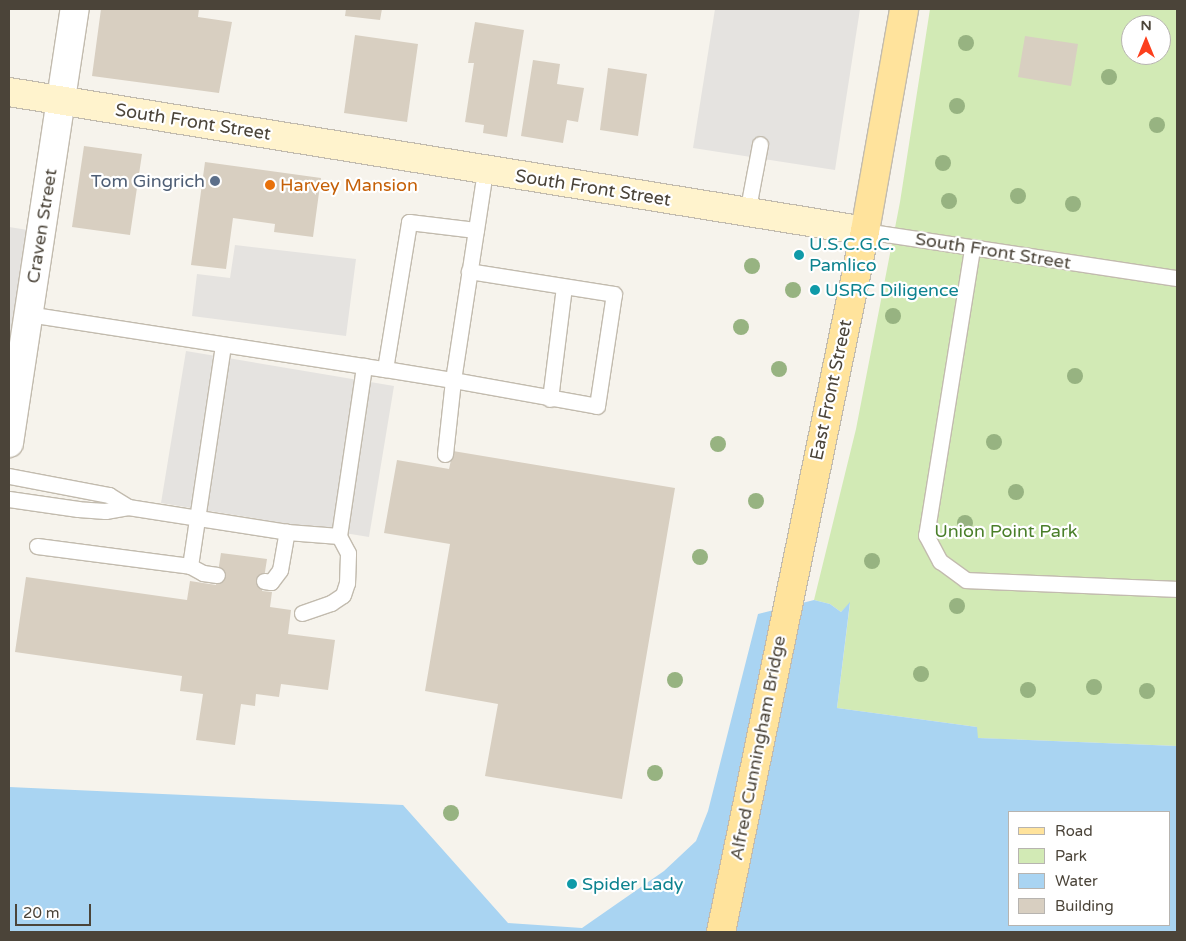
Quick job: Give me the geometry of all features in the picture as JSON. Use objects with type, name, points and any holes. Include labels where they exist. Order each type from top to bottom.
[{"type":"main road","name":"East Front Street","points":[[795,564],[865,231],[904,9]]},
{"type":"main road","name":"Alfred Cunningham Bridge","points":[[720,932],[795,564]]},
{"type":"street","name":"Craven Street","points":[[9,443],[75,9]]},
{"type":"street","name":"South Front Street","points":[[9,92],[747,214],[865,231]]},
{"type":"lane","points":[[747,214],[760,144]]},
{"type":"lane","points":[[445,454],[453,380],[486,170]]},
{"type":"lane","points":[[385,369],[409,222],[476,230]]},
{"type":"lane","name":"South Front Street","points":[[865,231],[972,249],[1177,278]]},
{"type":"lane","points":[[972,249],[926,535],[940,561],[966,580],[1177,589]]},
{"type":"lane","points":[[28,314],[385,369],[597,406],[614,294],[469,271]]},
{"type":"lane","points":[[550,399],[564,287]]},
{"type":"lane","points":[[190,566],[223,345]]},
{"type":"lane","points":[[302,613],[331,603],[342,595],[350,566],[348,553],[339,536],[364,366]]},
{"type":"lane","points":[[9,476],[110,495],[128,507]]},
{"type":"lane","points":[[9,499],[105,511],[128,507],[287,532],[339,536]]},
{"type":"lane","points":[[264,581],[271,582],[280,570],[287,532]]},
{"type":"lane","points":[[37,546],[190,566],[204,573],[218,575]]},
{"type":"green space","name":"Union Point Park","points":[[930,9],[1177,9],[1177,746],[977,738],[977,727],[837,708],[850,603],[841,612],[830,604],[814,600],[856,429],[900,202]]},
{"type":"shaded area","points":[[715,9],[860,9],[835,170],[693,148]]},
{"type":"shaded area","points":[[9,227],[28,230],[9,355]]},
{"type":"shaded area","points":[[235,245],[356,259],[346,336],[192,316],[197,274],[230,278]]},
{"type":"shaded area","points":[[186,351],[394,386],[369,537],[161,503]]},
{"type":"water","points":[[814,600],[830,604],[841,612],[850,602],[837,708],[977,727],[978,738],[1177,746],[1177,932],[9,932],[9,787],[403,805],[508,923],[582,928],[664,871],[696,841],[708,811],[758,614]]},
{"type":"building","points":[[101,9],[199,9],[198,17],[232,22],[219,93],[92,76]]},
{"type":"building","points":[[346,9],[382,9],[380,20],[345,16]]},
{"type":"building","points":[[475,22],[524,30],[507,137],[483,133],[484,125],[465,122],[474,63],[468,63]]},
{"type":"building","points":[[355,35],[418,44],[407,122],[344,113]]},
{"type":"building","points":[[1025,36],[1078,44],[1071,86],[1018,77]]},
{"type":"building","points":[[533,60],[560,64],[557,84],[584,88],[578,122],[567,120],[563,143],[521,136]]},
{"type":"building","points":[[608,68],[647,74],[638,136],[600,130]]},
{"type":"building","points":[[84,146],[142,154],[130,235],[72,227]]},
{"type":"building","points":[[205,162],[321,178],[313,237],[274,232],[275,224],[233,218],[226,269],[191,265]]},
{"type":"building","points":[[453,451],[675,488],[622,799],[485,776],[498,704],[425,691],[450,544],[384,533],[397,460],[449,469]]},
{"type":"building","points":[[221,553],[267,559],[262,591],[272,592],[270,607],[291,610],[288,634],[335,640],[328,690],[281,684],[279,697],[256,694],[255,706],[241,704],[235,745],[196,740],[203,694],[180,691],[182,676],[15,652],[26,577],[187,600],[190,581],[216,585]]},
{"type":"place","name":"Tom Gingrich","points":[[215,181]]},
{"type":"place","name":"Harvey Mansion","points":[[270,185]]},
{"type":"place","name":"U.S.C.G.C. Pamlico","points":[[799,255]]},
{"type":"place","name":"USRC Diligence","points":[[815,290]]},
{"type":"place","name":"Spider Lady","points":[[572,884]]}]
